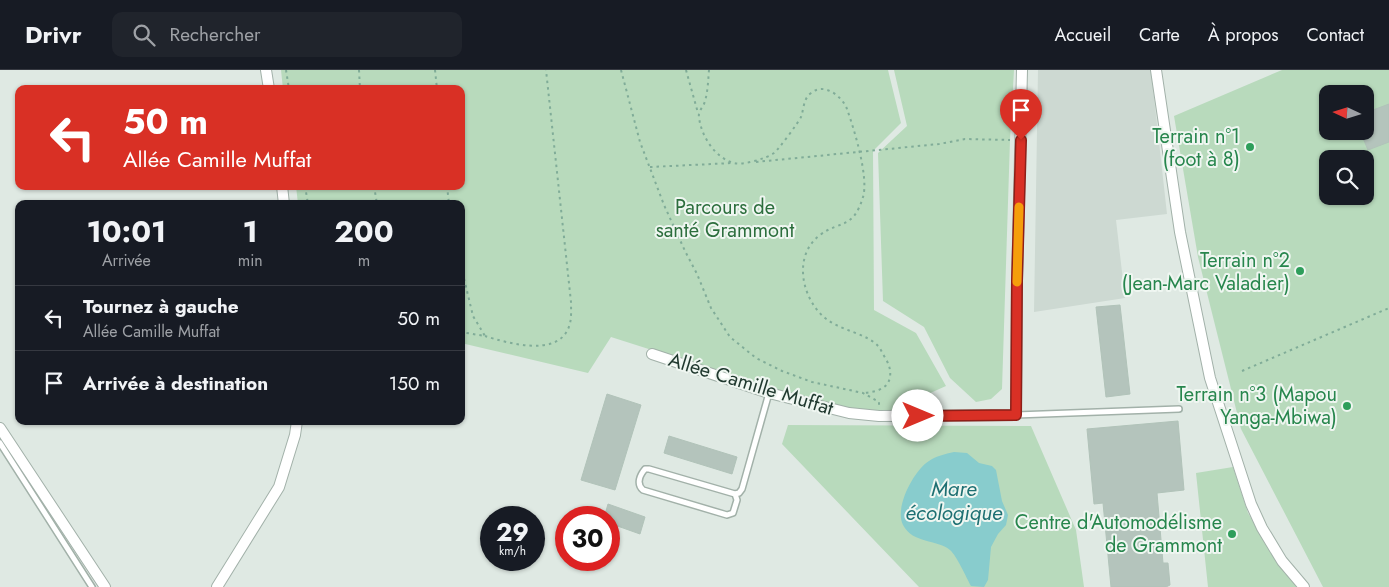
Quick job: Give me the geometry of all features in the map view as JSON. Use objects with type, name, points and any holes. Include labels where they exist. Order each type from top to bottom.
[{"type":"street","points":[[266,70],[268,85]]},
{"type":"street","points":[[1016,415],[1022,70]]},
{"type":"street","points":[[1156,70],[1180,232],[1210,378],[1251,504],[1262,528],[1282,561],[1304,587]]},
{"type":"street","name":"Allée Camille Muffat","points":[[652,354],[768,393],[849,413],[879,416],[1016,415]]},
{"type":"street","points":[[217,587],[279,487],[296,425]]},
{"type":"street","points":[[0,428],[106,587]]},
{"type":"lane","points":[[735,494],[737,500],[733,513],[727,516],[643,490],[639,482],[642,472],[645,469],[649,469],[735,494],[739,493],[742,489],[768,393]]},
{"type":"lane","points":[[1016,415],[1180,409]]},
{"type":"lane","points":[[0,443],[92,587]]},
{"type":"path","points":[[286,70],[288,85]]},
{"type":"path","points":[[359,70],[360,85]]},
{"type":"path","points":[[435,70],[437,85]]},
{"type":"path","points":[[465,333],[516,344],[548,345],[560,340],[568,330],[571,302],[546,70]]},
{"type":"path","points":[[621,70],[640,142],[664,204],[711,308],[730,337],[756,358],[782,371],[812,382],[863,393],[877,392],[888,384],[890,377],[889,366],[879,346],[859,335],[835,326],[818,311],[807,296],[804,286],[804,269],[809,246],[820,235],[850,221],[863,196],[864,182],[859,151],[845,104],[834,93],[823,89],[810,93],[804,103],[800,118],[774,154],[754,162]]},
{"type":"path","points":[[686,70],[704,137],[718,154],[737,163]]},
{"type":"path","points":[[698,115],[707,94],[709,70]]},
{"type":"path","points":[[650,167],[754,162],[939,144],[965,139],[1021,140]]},
{"type":"path","points":[[465,283],[473,316],[485,336]]},
{"type":"path","points":[[1242,371],[1389,308]]},
{"type":"path","points":[[863,393],[878,402],[879,416]]},
{"type":"shaded area","points":[[1038,70],[1151,70],[1167,214],[1116,220],[1125,298],[1034,312]]},
{"type":"green space","name":"Parcours de santé Grammont","points":[[281,70],[888,70],[901,123],[873,151],[874,310],[916,333],[946,386],[879,416],[849,413],[611,337],[588,373],[465,344],[465,200],[298,200],[296,190],[465,190],[465,85],[283,85]]},
{"type":"green space","points":[[894,70],[1014,70],[1002,389],[991,399],[976,402],[950,378],[924,327],[883,301],[878,153],[907,126]]},
{"type":"green space","points":[[1282,70],[1389,70],[1389,587],[1323,587],[1241,429],[1198,257],[1174,116]]},
{"type":"green space","points":[[788,425],[1031,426],[1076,530],[1084,587],[919,587],[782,444]]},
{"type":"green space","name":"Centre d'Automodélisme de Grammont","points":[[1233,467],[1248,513],[1273,556],[1298,587],[1208,587],[1196,473]]},
{"type":"water","name":"Mare écologique","points":[[954,452],[967,453],[979,463],[992,466],[996,470],[1002,501],[1008,515],[1006,525],[998,534],[991,547],[988,580],[984,587],[971,586],[950,550],[913,535],[907,531],[901,518],[903,500],[917,472],[932,459]]},
{"type":"building","points":[[1389,104],[1389,142],[1368,150],[1364,140],[1374,140],[1374,110]]},
{"type":"building","points":[[1120,305],[1130,394],[1106,397],[1096,307]]},
{"type":"building","points":[[607,394],[641,405],[615,490],[581,480]]},
{"type":"building","points":[[1178,421],[1184,490],[1157,493],[1163,563],[1168,563],[1170,585],[1166,587],[1111,587],[1103,503],[1094,504],[1087,429]]},
{"type":"building","points":[[669,436],[737,457],[732,474],[664,453]]},
{"type":"building","points":[[620,508],[645,517],[640,534],[620,527]]},
{"type":"slow traffic","points":[[1017,282],[1019,207]]},
{"type":"place","name":"Terrain n°1 (foot à 8)","points":[[1250,147]]},
{"type":"place","name":"Terrain n°2 (Jean-Marc Valadier)","points":[[1300,271]]},
{"type":"place","name":"Terrain n°3 (Mapou Yanga-Mbiwa)","points":[[1347,406]]},
{"type":"place","name":"Centre d'Automodélisme de Grammont","points":[[1232,534]]},
{"type":"route","points":[[918,416],[1016,415],[1021,140]]}]
